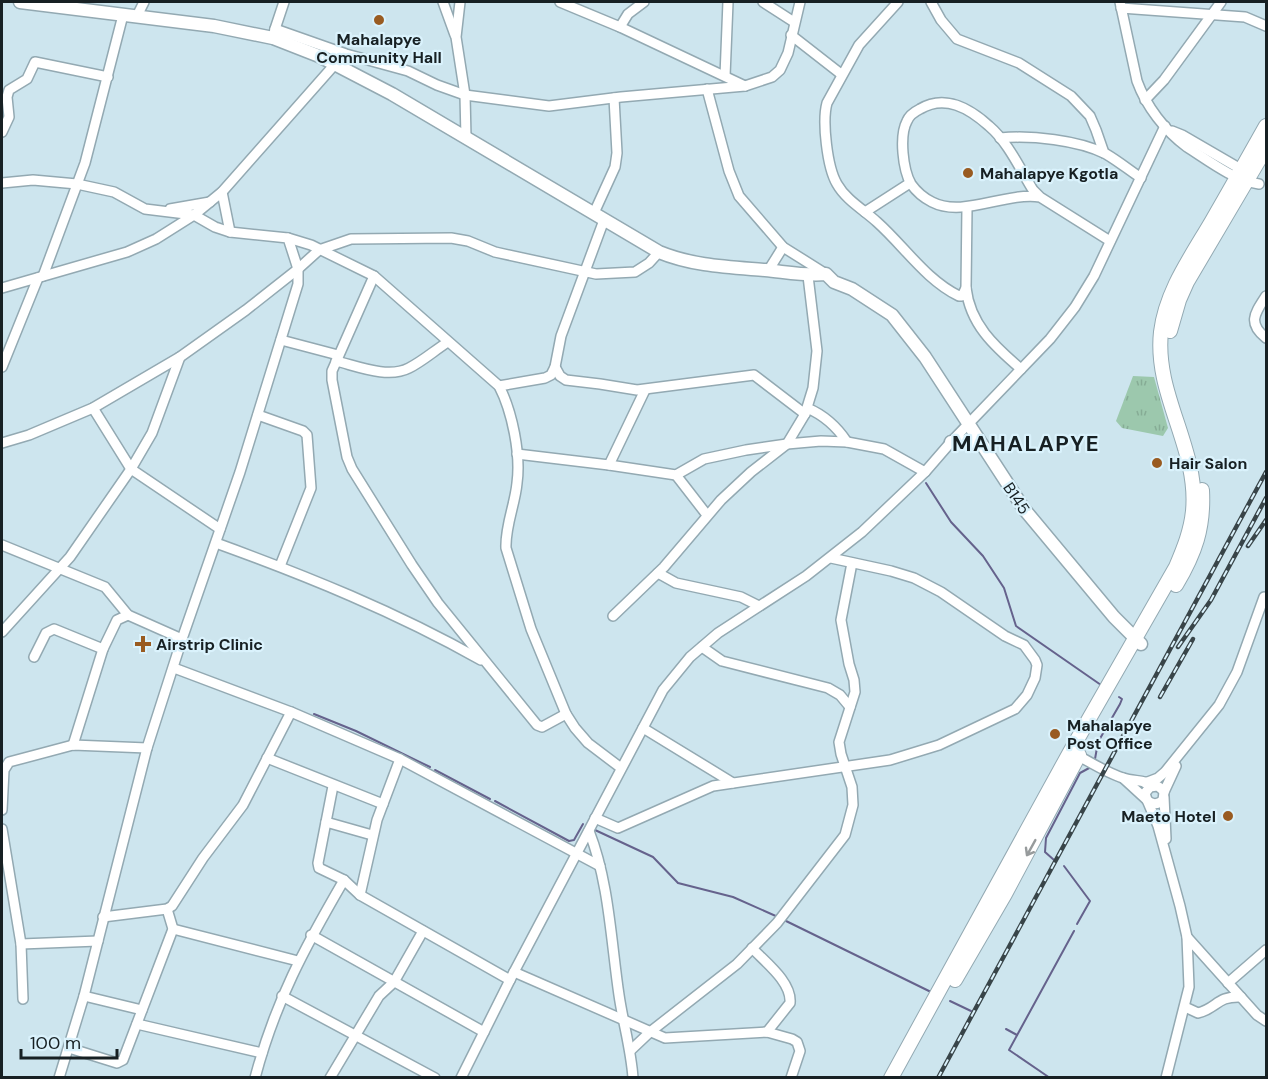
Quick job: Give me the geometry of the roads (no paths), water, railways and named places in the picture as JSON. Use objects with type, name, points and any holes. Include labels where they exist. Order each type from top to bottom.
[{"type":"highway","points":[[1250,179],[1266,126]]},
{"type":"highway","points":[[891,1077],[1139,639],[1191,557],[1198,541],[1203,510],[1197,460],[1171,374],[1168,350],[1173,318],[1187,282],[1250,179],[1266,148]]},
{"type":"highway","points":[[899,1077],[1010,887],[1075,754]]},
{"type":"main road","points":[[20,2],[274,33],[336,63],[659,252],[685,262],[808,276],[826,274]]},
{"type":"main road","name":"B145","points":[[826,274],[834,282],[852,289],[892,315],[968,423],[1023,509],[1107,607],[1139,639]]},
{"type":"main road","points":[[951,442],[968,441],[983,446]]},
{"type":"street","points":[[137,16],[144,2]]},
{"type":"street","points":[[284,2],[274,33],[408,71],[465,95],[549,106],[746,86],[772,77],[780,70],[788,53],[800,2]]},
{"type":"street","points":[[443,2],[456,37],[465,95],[466,138]]},
{"type":"street","points":[[456,37],[460,2]]},
{"type":"street","points":[[560,2],[620,27],[746,86]]},
{"type":"street","points":[[620,27],[633,5],[644,2]]},
{"type":"street","points":[[725,76],[728,2]]},
{"type":"street","points":[[763,2],[794,22]]},
{"type":"street","points":[[898,2],[859,45],[831,91],[824,112],[829,153],[838,186],[930,276],[959,296],[962,296],[966,288]]},
{"type":"street","points":[[931,2],[941,20],[957,39],[1019,63],[1071,96],[1090,117],[1104,153]]},
{"type":"street","points":[[1145,100],[1164,80],[1221,2]]},
{"type":"street","points":[[1250,179],[1186,147],[1145,100],[1137,81],[1121,4],[1249,18],[1266,26]]},
{"type":"street","points":[[2,367],[85,163],[123,15]]},
{"type":"street","points":[[791,36],[841,74]]},
{"type":"street","points":[[2,132],[9,117],[7,98],[9,90],[27,79],[35,62],[108,77]]},
{"type":"street","points":[[2,288],[127,252],[156,239],[194,215],[222,192],[336,63]]},
{"type":"street","points":[[707,89],[734,186],[741,200],[783,247],[826,274]]},
{"type":"street","points":[[499,386],[545,378],[551,375],[555,367],[561,336],[586,273],[599,216],[615,167],[617,153],[614,98]]},
{"type":"street","points":[[1040,197],[1015,196],[967,208],[945,207],[932,202],[910,183],[904,162],[903,132],[907,121],[913,113],[934,103],[953,103],[975,114],[1000,138],[1033,190],[1040,197],[1110,240]]},
{"type":"street","points":[[461,1077],[663,690],[690,657],[718,633],[831,558],[862,532],[925,472],[968,423],[1050,339],[1075,307],[1094,276],[1168,128]]},
{"type":"street","points":[[1000,138],[1021,136],[1050,139],[1088,148],[1104,153],[1141,178]]},
{"type":"street","points":[[2,183],[33,180],[76,184],[114,192],[145,209],[194,215],[215,227],[230,232],[302,241],[374,276],[499,386],[506,403],[518,454],[517,484],[506,548],[531,629],[566,714],[575,728],[588,742],[621,768]]},
{"type":"street","points":[[865,212],[910,183]]},
{"type":"street","points":[[222,192],[230,232]]},
{"type":"street","points":[[165,211],[212,201]]},
{"type":"street","points":[[967,208],[966,288],[969,307],[982,331],[1021,369]]},
{"type":"street","points":[[59,1077],[84,996],[147,748],[258,415],[298,284],[298,269],[288,238]]},
{"type":"street","points":[[2,443],[29,435],[93,408],[180,357],[298,269],[319,250],[351,239],[451,238],[468,241],[495,252],[596,274],[634,272],[649,263],[659,252]]},
{"type":"street","points":[[768,271],[783,247]]},
{"type":"street","points":[[374,276],[337,358],[332,380],[347,457],[352,469],[438,603],[537,725],[542,727],[566,714]]},
{"type":"street","points":[[613,616],[658,573],[707,515],[751,472],[787,444],[806,411],[813,388],[817,351],[808,276]]},
{"type":"street","points":[[1266,296],[1257,310],[1254,321],[1256,328],[1266,338]]},
{"type":"street","points":[[281,340],[382,372],[408,369],[448,342]]},
{"type":"street","points":[[2,632],[61,568],[131,469],[152,433],[180,357]]},
{"type":"street","points":[[555,367],[560,376],[566,380],[645,390],[754,375],[806,411],[816,412],[839,430],[847,442]]},
{"type":"street","points":[[609,465],[645,390]]},
{"type":"street","points":[[93,408],[131,469],[220,529]]},
{"type":"street","points":[[258,415],[303,431],[307,435],[311,488],[280,566]]},
{"type":"street","points":[[518,454],[676,476],[710,457],[787,444],[820,441],[847,442],[884,449],[925,472]]},
{"type":"street","points":[[676,476],[707,515]]},
{"type":"street","points":[[216,543],[280,566],[393,614],[486,663]]},
{"type":"street","points":[[2,545],[105,587],[128,615],[182,639]]},
{"type":"street","points":[[595,818],[611,827],[625,827],[705,788],[890,760],[939,745],[996,720],[1014,709],[1027,694],[1035,678],[1037,665],[1024,645],[984,622],[942,592],[904,574],[831,558]]},
{"type":"street","points":[[631,1050],[650,1032],[737,964],[777,923],[845,835],[853,805],[852,787],[839,742],[855,692],[841,620],[852,563]]},
{"type":"street","points":[[658,573],[676,583],[741,597],[759,606]]},
{"type":"street","points":[[1144,783],[1158,778],[1165,772],[1219,705],[1237,672],[1266,595]]},
{"type":"street","points":[[73,745],[103,649],[117,620],[128,615]]},
{"type":"street","points":[[34,657],[46,633],[54,630],[103,649]]},
{"type":"street","points":[[702,647],[722,661],[828,688],[840,695],[850,707]]},
{"type":"street","points":[[174,668],[291,711],[400,759],[600,866]]},
{"type":"street","points":[[103,917],[167,909],[176,902],[203,858],[243,805],[291,711]]},
{"type":"street","points":[[643,728],[733,783]]},
{"type":"street","points":[[1123,778],[1147,800],[1158,803],[1189,743]]},
{"type":"street","points":[[2,810],[4,770],[9,762],[73,745],[147,748]]},
{"type":"street","points":[[1075,754],[1123,778],[1144,783],[1162,792]]},
{"type":"street","points":[[267,758],[383,804]]},
{"type":"street","points":[[360,895],[372,835],[400,759]]},
{"type":"street","points":[[333,786],[318,863],[319,868],[344,880],[360,895],[423,931],[512,976],[622,1018],[665,1038],[767,1032],[792,1039],[799,1047],[799,1057],[790,1077]]},
{"type":"street","points":[[1162,792],[1152,786],[1146,790],[1147,800],[1158,826],[1172,874],[1187,937],[1189,987],[1166,1077]]},
{"type":"street","points":[[1162,792],[1172,874]]},
{"type":"street","points":[[327,822],[372,835]]},
{"type":"street","points":[[2,829],[21,944],[23,999]]},
{"type":"street","points":[[589,831],[600,866],[622,1018],[631,1050],[633,1077]]},
{"type":"street","points":[[255,1077],[282,996],[311,935],[344,880]]},
{"type":"street","points":[[69,1048],[120,1063],[123,1060],[173,928],[167,909]]},
{"type":"street","points":[[173,928],[298,961]]},
{"type":"street","points":[[332,1077],[379,996],[394,982],[423,931]]},
{"type":"street","points":[[311,935],[484,1032]]},
{"type":"street","points":[[1187,937],[1257,1015],[1266,1021]]},
{"type":"street","points":[[21,944],[98,940]]},
{"type":"street","points":[[752,948],[784,982],[791,997],[790,1003],[767,1032]]},
{"type":"street","points":[[1228,982],[1266,950]]},
{"type":"street","points":[[84,996],[142,1010]]},
{"type":"street","points":[[282,996],[435,1077]]},
{"type":"street","points":[[1185,1007],[1198,1013],[1207,1011],[1219,1000],[1228,996],[1241,997]]},
{"type":"street","points":[[137,1024],[262,1053]]},
{"type":"waterway","points":[[926,483],[951,522],[983,556],[1004,588],[1016,626],[1101,685]]},
{"type":"waterway","points":[[1095,759],[1098,742],[1122,699],[1119,697]]},
{"type":"waterway","points":[[314,714],[356,731],[430,767]]},
{"type":"waterway","points":[[1054,860],[1045,852],[1046,838],[1080,773],[1091,767]]},
{"type":"waterway","points":[[435,770],[490,799]]},
{"type":"waterway","points":[[495,801],[569,841],[574,840],[583,824]]},
{"type":"waterway","points":[[595,830],[653,857],[678,883],[733,897],[778,917]]},
{"type":"waterway","points":[[1064,866],[1090,901],[1077,924]]},
{"type":"waterway","points":[[784,920],[931,992]]},
{"type":"waterway","points":[[1050,1078],[1009,1050],[1074,931]]},
{"type":"waterway","points":[[950,1001],[971,1011]]},
{"type":"waterway","points":[[1006,1029],[1017,1035]]},
{"type":"railway","points":[[938,1078],[1266,472]]},
{"type":"railway","points":[[1178,647],[1211,600],[1266,498]]},
{"type":"railway","points":[[1248,546],[1266,520]]},
{"type":"railway","points":[[1160,697],[1193,639]]},
{"type":"place","name":"Mahalapye Community Hall","points":[[379,20]]},
{"type":"place","name":"Mahalapye Kgotla","points":[[968,173]]},
{"type":"place","name":"Hair Salon","points":[[1157,463]]},
{"type":"place","name":"Airstrip Clinic","points":[[143,644]]},
{"type":"place","name":"Mahalapye Post Office","points":[[1055,734]]},
{"type":"place","name":"Maeto Hotel","points":[[1228,816]]},
{"type":"district","name":"MAHALAPYE","points":[[1026,443]]}]
